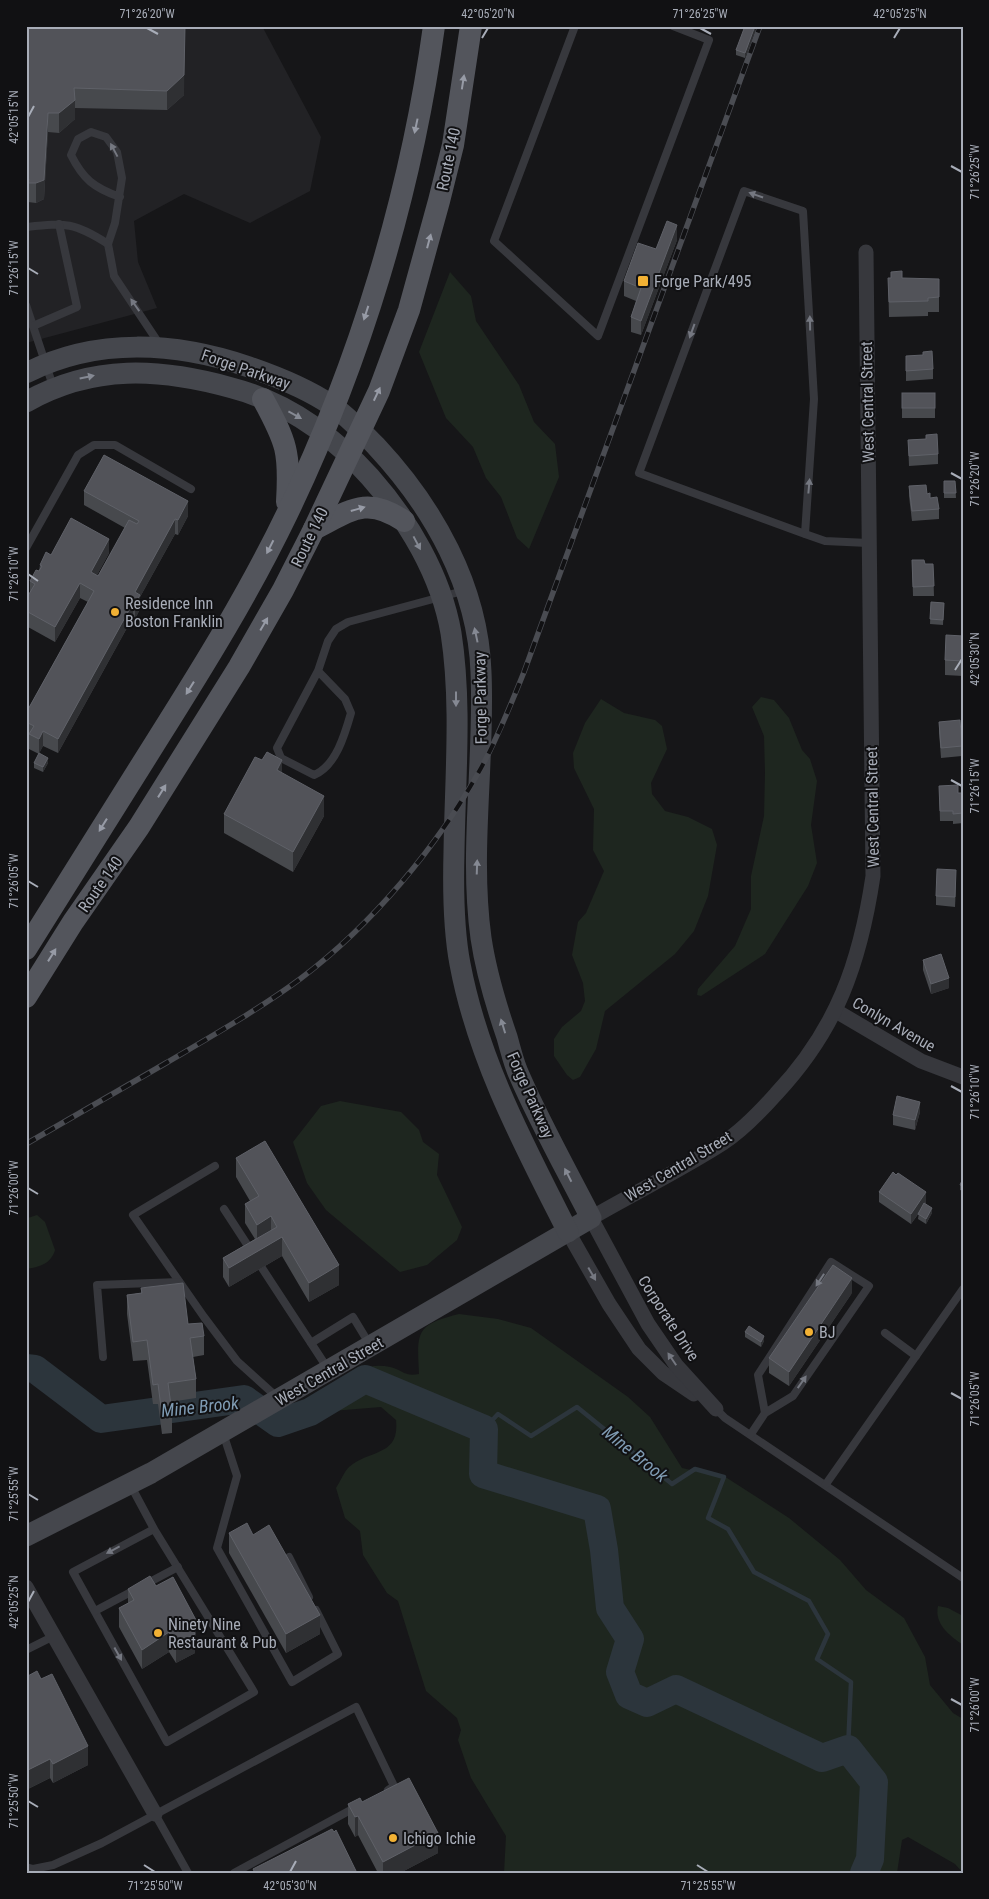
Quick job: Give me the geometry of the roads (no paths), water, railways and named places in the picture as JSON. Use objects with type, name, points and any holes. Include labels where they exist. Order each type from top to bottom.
[{"type":"main road","name":"Route 140","points":[[26,948],[212,652],[286,516],[323,433],[357,341],[396,215],[421,104],[434,26]]},
{"type":"main road","name":"Route 140","points":[[26,997],[73,922],[139,827],[239,667],[283,590],[360,430],[391,362],[425,256],[453,145],[471,26]]},
{"type":"main road","points":[[263,399],[286,445],[289,472],[286,516]]},
{"type":"main road","points":[[314,529],[346,513],[368,507],[383,508],[404,521]]},
{"type":"street","name":"West Central Street","points":[[26,1536],[130,1484],[223,1432],[724,1142],[758,1114],[814,1050],[836,1011],[857,952],[867,918],[873,876],[866,252]]},
{"type":"street","name":"Forge Parkway","points":[[35,368],[103,348],[161,346],[218,357],[264,372],[300,388],[334,407],[360,430],[397,470],[433,520],[453,559],[465,591],[478,639],[481,668],[481,768],[477,879],[481,937],[493,994],[518,1074],[590,1218]]},
{"type":"street","name":"Forge Parkway","points":[[26,402],[54,387],[99,375],[155,373],[212,382],[263,399],[293,413],[323,433],[348,454],[378,486],[404,521],[434,578],[441,596],[450,632],[456,689],[453,904],[459,962],[472,1017],[490,1071],[514,1126],[568,1232]]},
{"type":"street","name":"Conlyn Avenue","points":[[836,1011],[921,1061],[963,1077]]},
{"type":"street","name":"Corporate Drive","points":[[590,1218],[648,1324],[676,1365],[716,1409]]},
{"type":"street","name":"Corporate Drive","points":[[568,1232],[608,1304],[639,1349],[663,1372],[716,1409]]},
{"type":"street","points":[[26,1587],[155,1814]]},
{"type":"lane","points":[[575,26],[494,241],[598,336],[709,40],[673,26]]},
{"type":"lane","points":[[120,197],[98,189],[80,172],[71,155],[78,139],[91,132],[106,137],[117,152],[122,178],[120,197],[108,244],[114,276],[161,346]]},
{"type":"lane","points":[[805,534],[814,399],[803,211],[744,191],[639,474],[805,534],[825,541],[868,543]]},
{"type":"lane","points":[[26,227],[59,224],[84,228],[108,244]]},
{"type":"lane","points":[[33,326],[78,307],[59,224]]},
{"type":"lane","points":[[26,305],[33,326],[35,368],[54,387]]},
{"type":"lane","points":[[27,544],[78,455],[94,445],[115,445],[191,489]]},
{"type":"lane","points":[[318,671],[345,699],[351,713],[335,754],[323,771],[314,775],[281,758],[278,748],[318,671],[328,641],[336,629],[348,622],[465,591]]},
{"type":"lane","points":[[215,1166],[133,1215],[237,1361],[274,1402]]},
{"type":"lane","points":[[224,1209],[256,1258]]},
{"type":"lane","points":[[751,1434],[765,1412],[792,1396],[869,1286],[831,1262],[758,1375],[765,1412]]},
{"type":"lane","points":[[262,1268],[330,1370]]},
{"type":"lane","points":[[103,1357],[97,1285],[179,1282]]},
{"type":"lane","points":[[826,1484],[963,1289]]},
{"type":"lane","points":[[311,1343],[353,1317],[371,1346]]},
{"type":"lane","points":[[885,1333],[916,1356]]},
{"type":"lane","points":[[716,1409],[725,1418],[826,1484],[963,1578]]},
{"type":"lane","points":[[223,1432],[237,1476],[217,1548],[292,1682],[338,1654],[289,1557]]},
{"type":"lane","points":[[130,1484],[154,1529],[254,1692],[167,1742],[72,1572],[154,1529]]},
{"type":"lane","points":[[95,1611],[178,1567]]},
{"type":"lane","points":[[26,1650],[54,1636]]},
{"type":"lane","points":[[26,1867],[33,1869],[53,1865],[102,1843],[356,1707],[394,1786],[378,1795]]},
{"type":"lane","points":[[234,1873],[369,1800]]},
{"type":"lane","points":[[155,1814],[188,1873]]},
{"type":"waterway","name":"Mine Brook","points":[[26,1368],[35,1369],[101,1419],[244,1399],[278,1423],[310,1412],[365,1379],[484,1429],[483,1474],[597,1509],[604,1550],[610,1608],[630,1639],[620,1672],[629,1695],[647,1703],[676,1689],[822,1758],[848,1749],[874,1782],[870,1859],[864,1873]]},
{"type":"waterway","name":"Mine Brook","points":[[484,1429],[498,1414],[531,1436],[577,1407],[672,1484],[695,1469],[724,1477],[708,1518],[728,1529],[754,1572],[809,1601],[828,1634],[817,1659],[851,1682],[848,1749]]},
{"type":"railway","points":[[26,1144],[218,1033],[300,979],[327,958],[378,909],[424,855],[445,826],[481,768],[524,672],[760,26]]},
{"type":"place","name":"Forge Park/495","points":[[643,281]]},
{"type":"place","name":"Residence Inn Boston Franklin","points":[[115,612]]},
{"type":"place","name":"BJ","points":[[809,1332]]},
{"type":"place","name":"Ninety Nine Restaurant & Pub","points":[[158,1633]]},
{"type":"place","name":"Ichigo Ichie","points":[[393,1838]]}]
